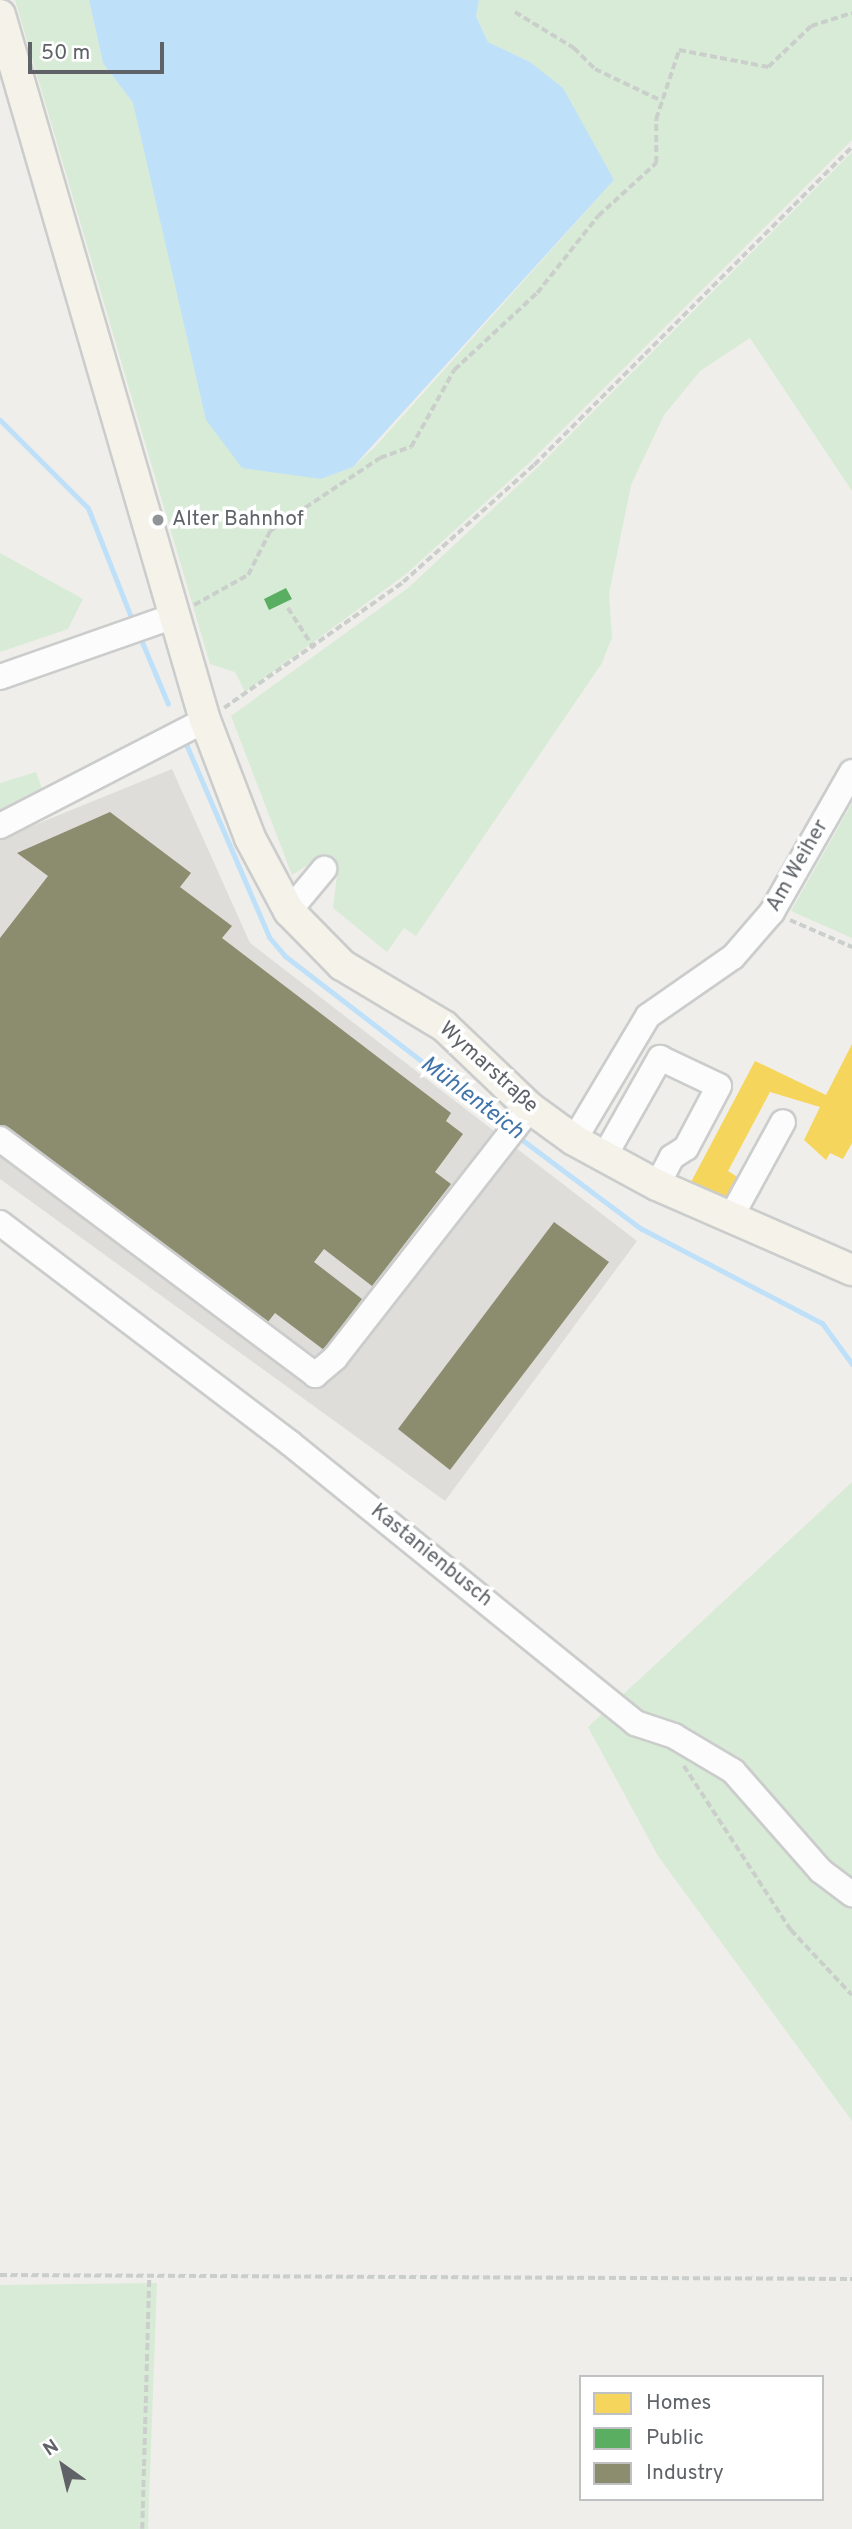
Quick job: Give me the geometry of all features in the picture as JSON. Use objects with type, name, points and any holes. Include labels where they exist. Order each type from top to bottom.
[{"type":"main road","name":"Wymarstraße","points":[[0,15],[205,720],[268,879],[289,911],[358,978],[444,1026],[519,1122],[574,1140],[657,1185],[852,1270]]},
{"type":"street","points":[[0,677],[174,616]]},
{"type":"street","points":[[0,826],[205,720]]},
{"type":"street","name":"Am Weiher","points":[[574,1140],[648,1016],[733,957],[772,912],[852,772]]},
{"type":"street","points":[[289,911],[324,869]]},
{"type":"street","points":[[604,1157],[660,1058],[719,1086],[686,1148],[672,1157],[657,1185]]},
{"type":"street","points":[[0,1139],[315,1375],[335,1358],[519,1122]]},
{"type":"street","points":[[731,1217],[783,1122]]},
{"type":"street","name":"Kastanienbusch","points":[[0,1223],[291,1444],[635,1723],[674,1736],[733,1771],[821,1871],[852,1894]]},
{"type":"path","points":[[514,12],[574,48],[595,69],[662,101]]},
{"type":"path","points":[[174,616],[248,575],[270,531],[380,458],[411,447],[454,370],[537,293],[598,216],[656,163],[662,101],[679,50],[768,67],[811,26],[852,13]]},
{"type":"path","points":[[205,720],[314,648],[403,582],[534,465],[852,147]]},
{"type":"path","points":[[288,608],[314,648]]},
{"type":"path","points":[[772,912],[852,947]]},
{"type":"path","points":[[674,1736],[689,1780],[752,1876],[791,1930],[852,1995]]},
{"type":"path","points":[[0,2276],[852,2279]]},
{"type":"path","points":[[142,2529],[149,2278]]},
{"type":"shaded area","points":[[172,769],[250,943],[637,1241],[445,1501],[0,1179],[0,839]]},
{"type":"green space","points":[[15,0],[89,0],[103,63],[133,103],[321,479],[353,467],[374,448],[614,180],[530,62],[488,42],[476,16],[479,0],[852,0],[852,140],[529,463],[406,574],[245,692],[235,672],[210,664]]},
{"type":"green space","points":[[852,152],[852,491],[750,338],[700,371],[664,415],[631,485],[609,594],[612,637],[602,663],[416,936],[404,928],[387,952],[333,908],[337,875],[317,859],[292,875],[231,716],[408,588],[537,468]]},
{"type":"green space","points":[[0,553],[83,599],[68,629],[0,652]]},
{"type":"green space","points":[[36,772],[45,797],[0,814],[0,783]]},
{"type":"green space","points":[[852,803],[852,938],[791,911]]},
{"type":"green space","points":[[852,1482],[852,2121],[658,1856],[588,1727]]},
{"type":"green space","points":[[157,2283],[148,2529],[0,2529],[0,2285]]},
{"type":"water","points":[[89,0],[479,0],[476,16],[488,42],[530,62],[563,88],[614,180],[353,467],[321,479],[242,468],[206,420],[133,103],[103,63]]},
{"type":"building: Homes","points":[[852,1044],[852,1143],[843,1159],[830,1153],[826,1160],[804,1140],[820,1107],[770,1092],[728,1171],[739,1178],[731,1201],[691,1182],[755,1061],[826,1095]]},
{"type":"building: Public","points":[[286,588],[292,599],[269,610],[264,599]]},
{"type":"building: Industry","points":[[110,812],[191,873],[180,887],[232,926],[222,938],[451,1113],[446,1121],[463,1134],[435,1172],[451,1184],[372,1286],[324,1249],[314,1262],[362,1299],[324,1350],[275,1313],[264,1327],[0,1126],[0,938],[48,876],[17,853]]},
{"type":"building: Industry","points":[[554,1222],[609,1262],[450,1470],[398,1429]]},
{"type":"waterway","name":"Mühlenteich","points":[[0,420],[88,508],[131,617]]},
{"type":"waterway","name":"Mühlenteich","points":[[142,642],[168,704]]},
{"type":"waterway","name":"Mühlenteich","points":[[186,744],[269,937],[285,956],[507,1127]]},
{"type":"waterway","name":"Mühlenteich","points":[[517,1136],[640,1228],[822,1323],[852,1364]]},
{"type":"place","name":"Alter Bahnhof","points":[[158,520]]}]
